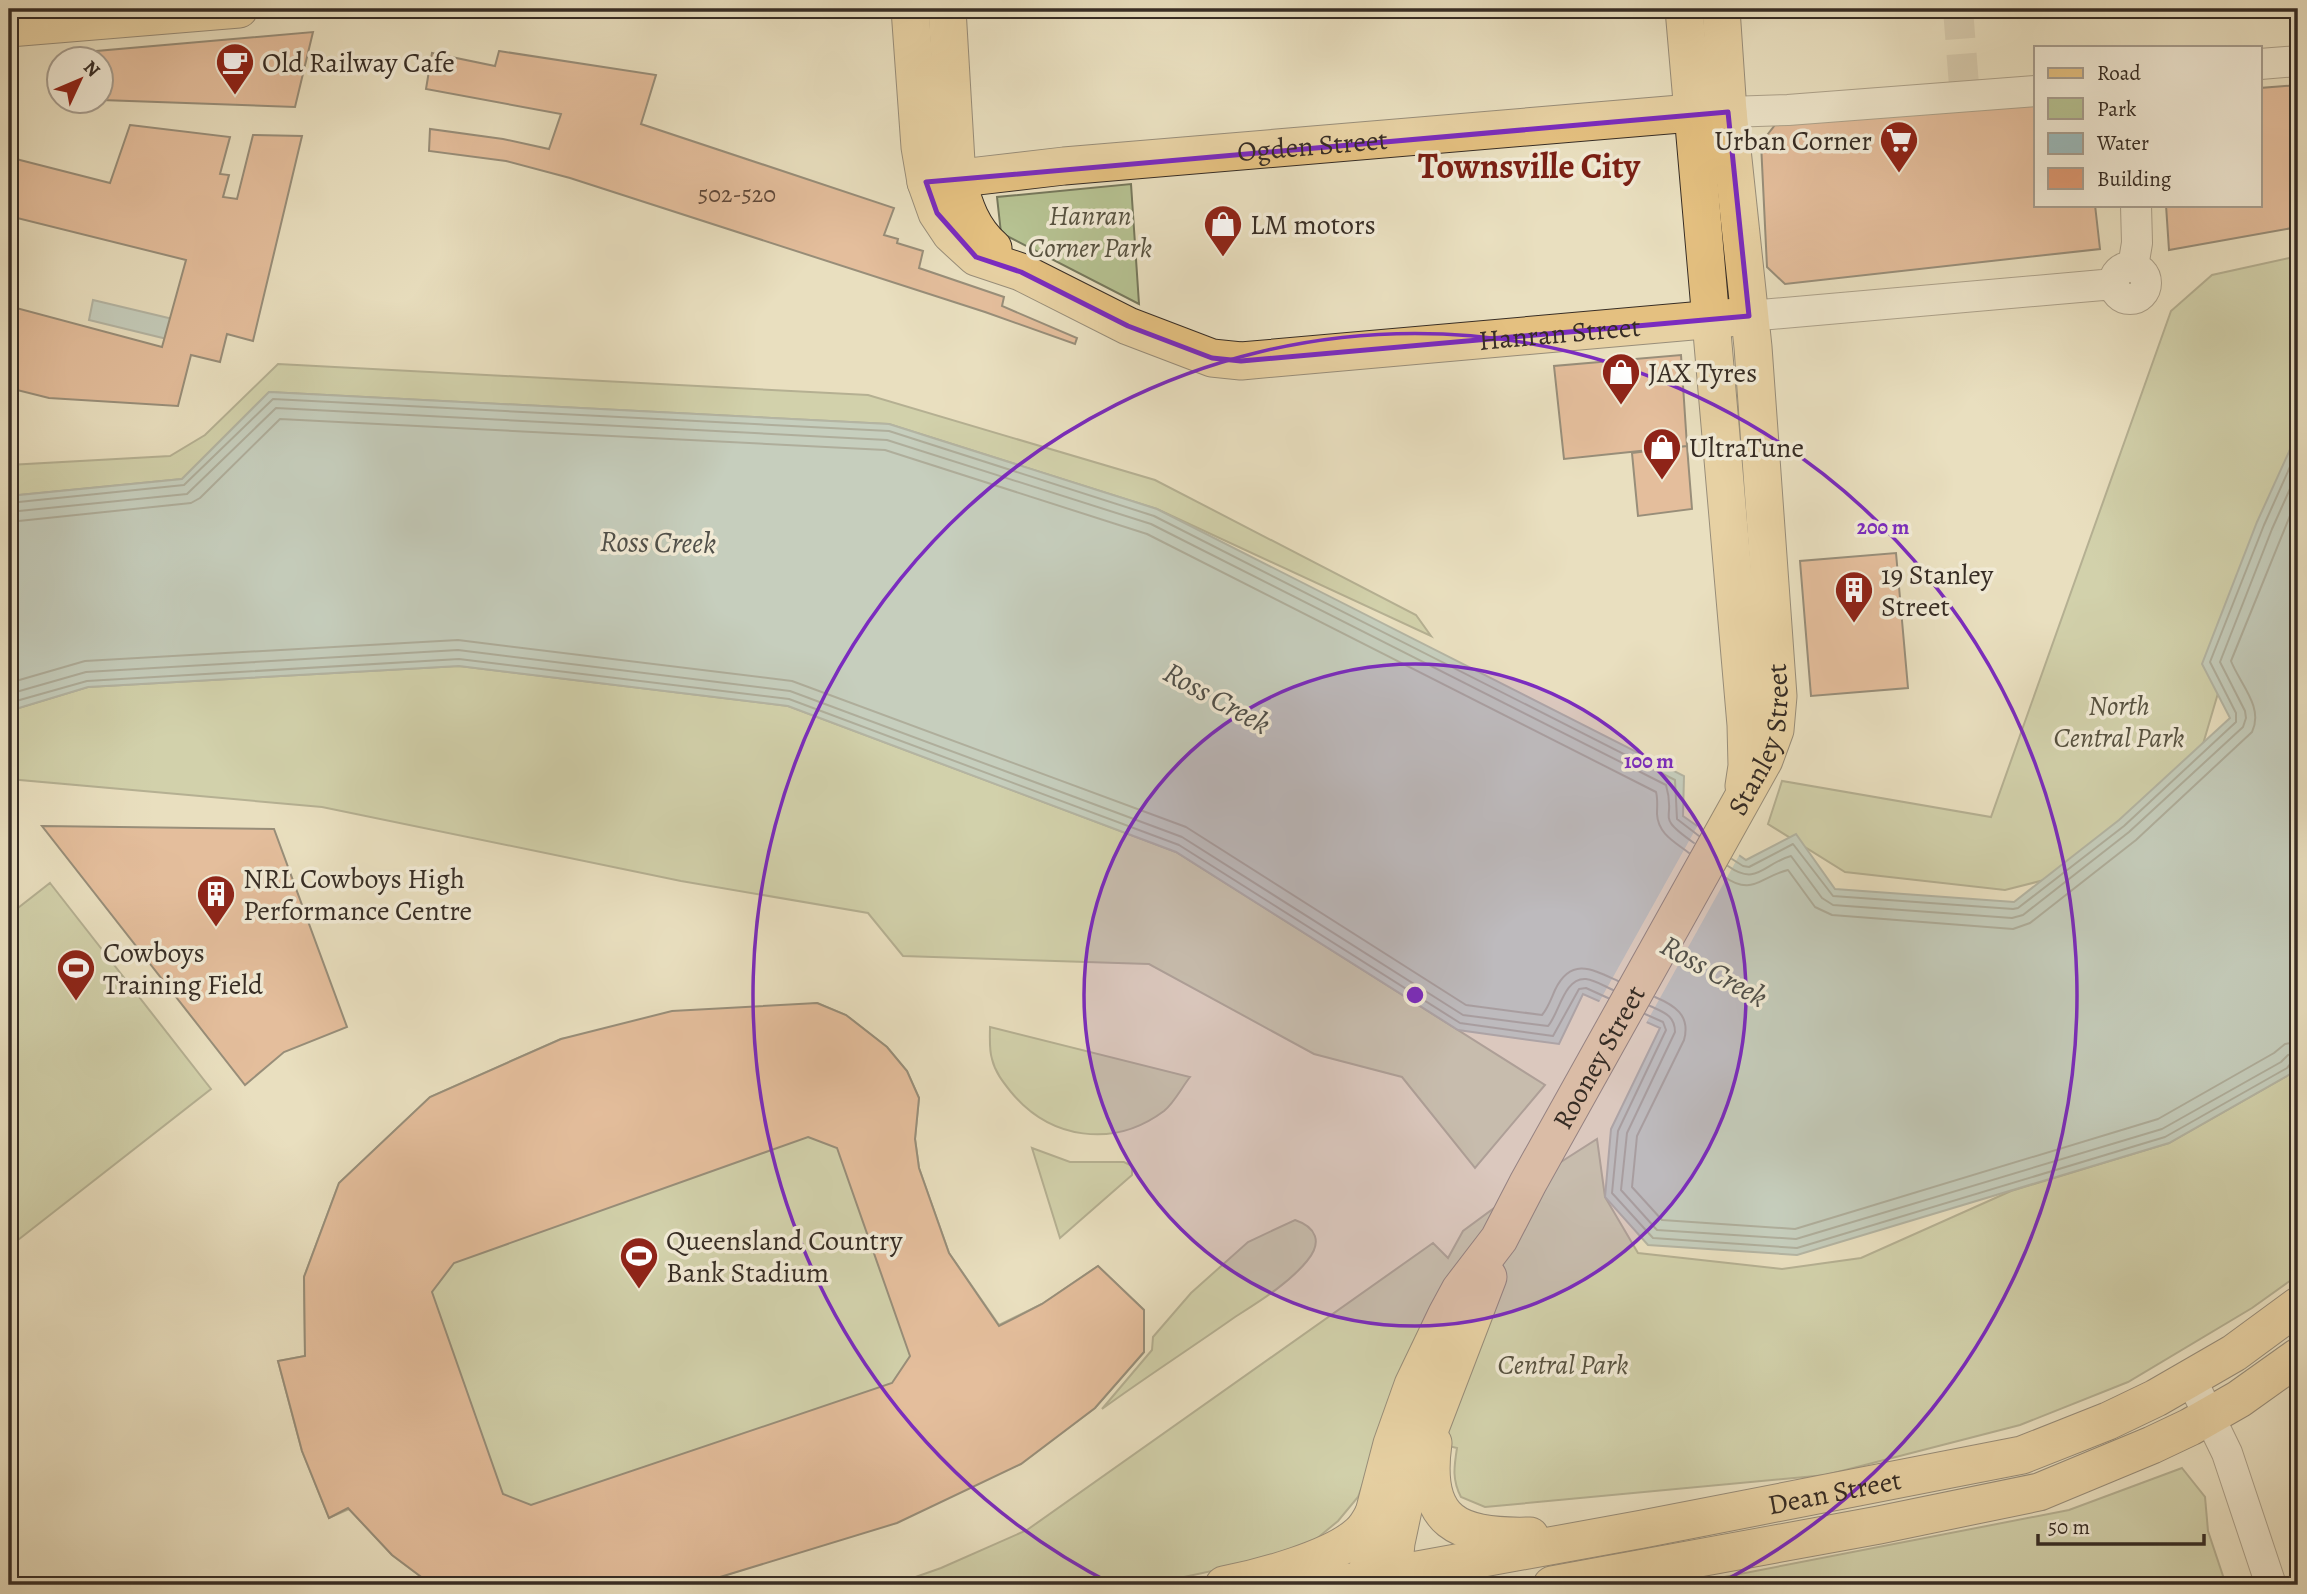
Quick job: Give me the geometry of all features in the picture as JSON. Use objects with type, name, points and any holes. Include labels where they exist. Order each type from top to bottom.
[{"type":"main road","points":[[9,28],[239,9]]},
{"type":"main road","points":[[910,9],[920,147],[942,181]]},
{"type":"main road","points":[[942,181],[947,9]]},
{"type":"main road","name":"Stanley Street","points":[[1684,9],[1709,318],[1760,696]]},
{"type":"main road","name":"Stanley Street","points":[[1721,9],[1728,112],[1749,316],[1760,696],[1740,800]]},
{"type":"main road","name":"Ogden Street","points":[[942,181],[1064,166],[1728,112]]},
{"type":"main road","name":"Hanran Street","points":[[942,181],[937,214],[951,233],[976,257],[1021,272],[1128,326],[1212,358],[1241,361],[1749,316]]},
{"type":"main road","name":"Rooney Street","points":[[1371,1582],[1374,1513],[1392,1444],[1426,1354],[1460,1290],[1499,1239],[1740,800]]},
{"type":"main road","name":"Rooney Street","points":[[1371,1582],[1479,1304],[1499,1239]]},
{"type":"main road","name":"Dean Street","points":[[1371,1582],[2022,1455],[2108,1421],[2191,1379],[2234,1353],[2298,1306]]},
{"type":"main road","name":"Dean Street","points":[[1552,1585],[1593,1581],[2039,1492],[2152,1446],[2210,1416],[2298,1357]]},
{"type":"main road","points":[[1442,1394],[1431,1472],[1438,1504],[1453,1524],[1472,1532],[1498,1536],[1555,1536],[1643,1529]]},
{"type":"main road","points":[[1224,1585],[1265,1577],[1344,1544],[1365,1529],[1374,1513]]},
{"type":"street","points":[[2262,64],[2298,61]]},
{"type":"street","name":"Ogden Street","points":[[1728,112],[2034,91]]},
{"type":"street","name":"Hanran Street","points":[[1749,316],[2123,275],[2137,243],[2136,206]]},
{"type":"street","points":[[2191,1379],[2227,1453],[2271,1585]]},
{"type":"highlighted area","points":[[1728,112],[1749,316],[1241,361],[1212,358],[1128,326],[1021,272],[976,257],[937,213],[926,182]]},
{"type":"green space","name":"Hanran Corner Park","points":[[1131,184],[1139,304],[1001,233],[997,197]]},
{"type":"green space","name":"North Central Park","points":[[2298,256],[2298,422],[2193,778],[2072,873],[2005,890],[1845,872],[1768,824],[1782,781],[1991,817],[2171,311],[2212,275]]},
{"type":"green space","points":[[278,364],[868,395],[1155,480],[1416,615],[1431,636],[1157,509],[889,424],[269,392],[182,479],[9,496],[9,465],[170,456],[205,435]]},
{"type":"green space","points":[[459,666],[788,706],[1176,852],[1545,1085],[1475,1168],[1402,1077],[1314,1054],[1149,964],[903,956],[868,913],[681,881],[322,807],[9,779],[9,711],[88,687]]},
{"type":"green space","name":"Cowboys Training Field","points":[[50,883],[211,1089],[9,1247],[9,915]]},
{"type":"green space","name":"Queensland Country Bank Stadium","points":[[817,1003],[846,1015],[887,1047],[907,1071],[919,1098],[915,1139],[919,1168],[949,1253],[999,1325],[1042,1304],[1098,1266],[1144,1310],[1144,1352],[1095,1408],[1021,1464],[786,1556],[694,1585],[432,1585],[392,1555],[349,1509],[329,1518],[302,1451],[278,1361],[305,1356],[304,1277],[339,1183],[430,1097],[561,1039]]},
{"type":"green space","points":[[990,1027],[1190,1077],[1168,1108],[1144,1123],[1124,1131],[1103,1134],[1063,1129],[1027,1108],[1002,1081],[991,1055]]},
{"type":"green space","name":"Central Park","points":[[2298,1065],[2298,1275],[2252,1308],[2128,1382],[2020,1425],[1826,1475],[1485,1507],[1461,1497],[1454,1473],[1457,1448],[1383,1430],[1358,1497],[1338,1521],[1315,1540],[1290,1554],[1147,1585],[893,1585],[941,1568],[1027,1530],[1433,1243],[1448,1258],[1463,1231],[1528,1183],[1597,1139],[1605,1197],[1638,1253],[1782,1269],[1861,1258],[2011,1191],[2169,1143],[2292,1073]]},
{"type":"green space","points":[[1032,1148],[1070,1162],[1124,1162],[1132,1166],[1132,1175],[1060,1238]]},
{"type":"green space","points":[[1295,1220],[1312,1231],[1316,1242],[1307,1261],[1291,1277],[1102,1409],[1152,1350],[1153,1337],[1191,1293],[1248,1242]]},
{"type":"green space","points":[[2182,1468],[2205,1497],[2208,1531],[2226,1585],[1683,1585],[2069,1510]]},
{"type":"water","points":[[93,300],[177,320],[171,340],[89,320]]},
{"type":"water","name":"Ross Creek","points":[[269,392],[889,424],[1157,509],[1684,776],[1683,816],[1746,860],[1796,834],[1835,889],[2014,902],[2119,820],[2230,718],[2202,664],[2257,522],[2298,432],[2298,1065],[2292,1073],[2169,1143],[1797,1255],[1648,1245],[1605,1197],[1611,1129],[1660,1028],[1583,994],[1559,1044],[1458,1030],[1176,852],[788,706],[459,666],[88,687],[9,711],[9,496],[182,479]]},
{"type":"pier","points":[[1699,823],[1741,852],[1645,1025],[1598,1004]]},
{"type":"building","points":[[313,32],[295,107],[116,101],[116,49]]},
{"type":"building","points":[[499,51],[656,75],[641,124],[894,208],[884,235],[898,239],[897,243],[923,251],[919,268],[1004,297],[1002,306],[1077,338],[1075,344],[985,312],[570,178],[506,161],[429,151],[430,129],[503,139],[549,149],[561,114],[426,89],[432,53],[495,66]]},
{"type":"building","points":[[2298,85],[2298,227],[2169,250],[2166,206],[2262,206],[2262,88]]},
{"type":"building","name":"Urban Corner","points":[[2034,101],[2034,206],[2095,206],[2100,249],[1785,284],[1767,267],[1761,143],[1775,125]]},
{"type":"building","points":[[130,125],[230,137],[220,174],[229,175],[223,197],[237,199],[253,135],[302,136],[253,341],[227,334],[220,362],[191,355],[178,406],[49,398],[9,388],[9,306],[162,347],[186,260],[9,216],[9,189],[16,159],[110,183]]},
{"type":"building","name":"JAX Tyres","points":[[1681,355],[1687,446],[1564,459],[1554,366]]},
{"type":"building","name":"UltraTune","points":[[1687,446],[1692,509],[1638,516],[1632,453]]},
{"type":"building","name":"19 Stanley Street","points":[[1896,553],[1908,688],[1811,696],[1800,561]]},
{"type":"building","name":"NRL Cowboys High Performance Centre","points":[[42,826],[274,829],[347,1027],[284,1052],[245,1085]]},
{"type":"building","name":"Queensland Country Bank Stadium","points":[[817,1003],[846,1015],[887,1047],[907,1071],[919,1098],[915,1139],[919,1168],[949,1253],[999,1326],[1042,1304],[1098,1266],[1144,1310],[1144,1352],[1095,1408],[1021,1464],[897,1523],[694,1585],[432,1585],[392,1555],[348,1508],[329,1518],[302,1451],[278,1361],[305,1356],[304,1277],[339,1183],[430,1097],[561,1039],[672,1011]],"holes":[[[808,1137],[837,1148],[910,1356],[892,1383],[531,1505],[503,1494],[432,1292],[454,1263]]]},
{"type":"tunnel","points":[[1958,9],[1965,98]]},
{"type":"tunnel","points":[[2298,9],[2298,14]]},
{"type":"place","name":"Old Railway Cafe","points":[[235,96]]},
{"type":"place","name":"Urban Corner","points":[[1899,174]]},
{"type":"place","name":"LM motors","points":[[1223,258]]},
{"type":"place","name":"JAX Tyres","points":[[1621,406]]},
{"type":"place","name":"UltraTune","points":[[1662,481]]},
{"type":"place","name":"19 Stanley Street","points":[[1854,624]]},
{"type":"place","name":"NRL Cowboys High Performance Centre","points":[[216,928]]},
{"type":"place","name":"Cowboys Training Field","points":[[76,1002]]},
{"type":"place","name":"Queensland Country Bank Stadium","points":[[639,1290]]},
{"type":"district","name":"Townsville City","points":[[1529,166]]}]
